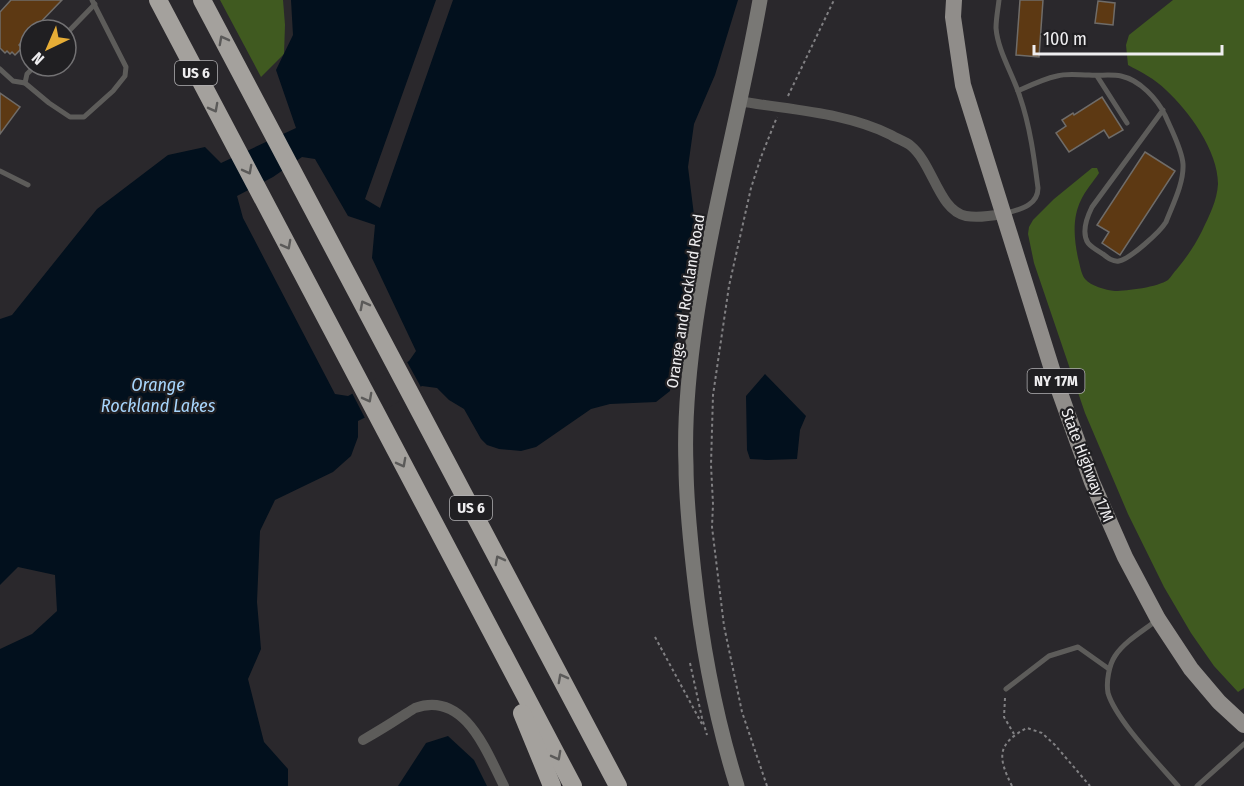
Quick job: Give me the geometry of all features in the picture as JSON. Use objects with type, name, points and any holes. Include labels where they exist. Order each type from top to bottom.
[{"type":"highway","name":"US 6","points":[[158,0],[573,786]]},
{"type":"highway","name":"US 6","points":[[202,0],[618,786]]},
{"type":"highway","points":[[481,611],[506,680],[552,786]]},
{"type":"main road","name":"State Highway 17M","points":[[954,0],[953,17],[963,85],[1055,379],[1092,482],[1125,557],[1158,619],[1191,669],[1219,702],[1244,725]]},
{"type":"street","name":"Orange and Rockland Road","points":[[737,786],[717,717],[705,655],[690,535],[686,464],[687,398],[696,320],[760,0]]},
{"type":"street","points":[[739,101],[838,117],[883,131],[910,145],[919,154],[945,201],[953,210],[965,216],[1002,214]]},
{"type":"street","points":[[363,740],[415,708],[434,705],[450,709],[466,720],[480,738],[504,786]]},
{"type":"lane","points":[[999,0],[996,27],[1018,91],[1032,147],[1038,193],[1028,206],[1002,214]]},
{"type":"lane","points":[[0,69],[13,81],[25,84],[70,117],[84,117],[113,91],[124,76],[126,67],[93,2],[78,20]]},
{"type":"lane","points":[[1018,91],[1042,80],[1061,75],[1121,76],[1132,80],[1152,95],[1163,110],[1182,156],[1180,185],[1162,228],[1124,259],[1114,261],[1108,259],[1088,242],[1085,231],[1086,223],[1092,207],[1163,110]]},
{"type":"lane","points":[[1096,75],[1127,123]]},
{"type":"lane","points":[[25,84],[26,78]]},
{"type":"lane","points":[[0,171],[28,185]]},
{"type":"lane","points":[[1158,619],[1122,647],[1114,657],[1109,669],[1108,691],[1132,732],[1179,786]]},
{"type":"lane","points":[[1006,689],[1048,656],[1078,647],[1109,669]]},
{"type":"lane","points":[[1197,786],[1244,744]]},
{"type":"path","points":[[767,786],[742,712],[724,626],[712,527],[712,395],[729,286],[751,188],[773,124],[834,0]]},
{"type":"path","points":[[656,637],[705,729]]},
{"type":"path","points":[[1006,689],[1004,717],[1014,735]]},
{"type":"path","points":[[1012,786],[1004,769],[1002,755],[1005,744],[1014,735],[1027,728],[1041,733],[1055,745],[1090,786]]},
{"type":"green space","points":[[220,0],[283,0],[284,54],[261,77]]},
{"type":"green space","points":[[1173,0],[1244,0],[1244,688],[1238,692],[1214,666],[1191,633],[1164,587],[1128,514],[1085,413],[1034,263],[1028,234],[1033,220],[1054,199],[1092,168],[1097,168],[1099,173],[1078,207],[1075,221],[1078,258],[1085,279],[1098,287],[1115,291],[1157,285],[1168,280],[1194,246],[1216,196],[1217,171],[1213,158],[1201,132],[1175,99],[1157,82],[1128,65],[1126,45],[1129,35]]},
{"type":"water","name":"Orange Rockland Lakes","points":[[291,0],[436,0],[365,199],[380,208],[453,0],[738,0],[715,75],[694,124],[688,167],[695,223],[670,391],[656,402],[610,404],[591,409],[536,447],[521,451],[499,449],[487,445],[481,439],[464,409],[449,400],[437,388],[422,386],[358,421],[358,437],[351,456],[333,472],[275,500],[260,531],[257,602],[261,649],[248,679],[264,742],[288,769],[288,786],[0,786],[0,649],[32,634],[57,611],[55,575],[18,567],[0,585],[0,319],[12,315],[97,209],[168,155],[205,147],[221,163],[296,128],[276,70],[293,35]],"holes":[[[302,157],[315,159],[348,216],[375,225],[372,258],[416,351],[409,361],[348,396],[335,394],[243,218],[237,196],[273,177]]]},
{"type":"water","points":[[765,374],[806,416],[800,430],[797,459],[750,459],[747,450],[746,396]]},
{"type":"water","points":[[448,736],[474,760],[487,786],[398,786],[426,743]]},
{"type":"pier","points":[[406,360],[422,389],[366,420],[351,391]]},
{"type":"building","points":[[11,0],[62,0],[45,18],[18,18],[18,52],[15,55],[7,51],[5,53],[0,48],[0,12]]},
{"type":"building","points":[[1020,0],[1043,0],[1039,57],[1016,55]]},
{"type":"building","points":[[1098,1],[1115,3],[1113,25],[1095,23]]},
{"type":"building","points":[[0,93],[20,107],[0,134]]},
{"type":"building","points":[[1102,97],[1123,130],[1109,138],[1104,130],[1069,152],[1056,133],[1066,126],[1062,120]]},
{"type":"building","points":[[1145,152],[1175,171],[1120,255],[1102,243],[1109,232],[1097,225]]}]
